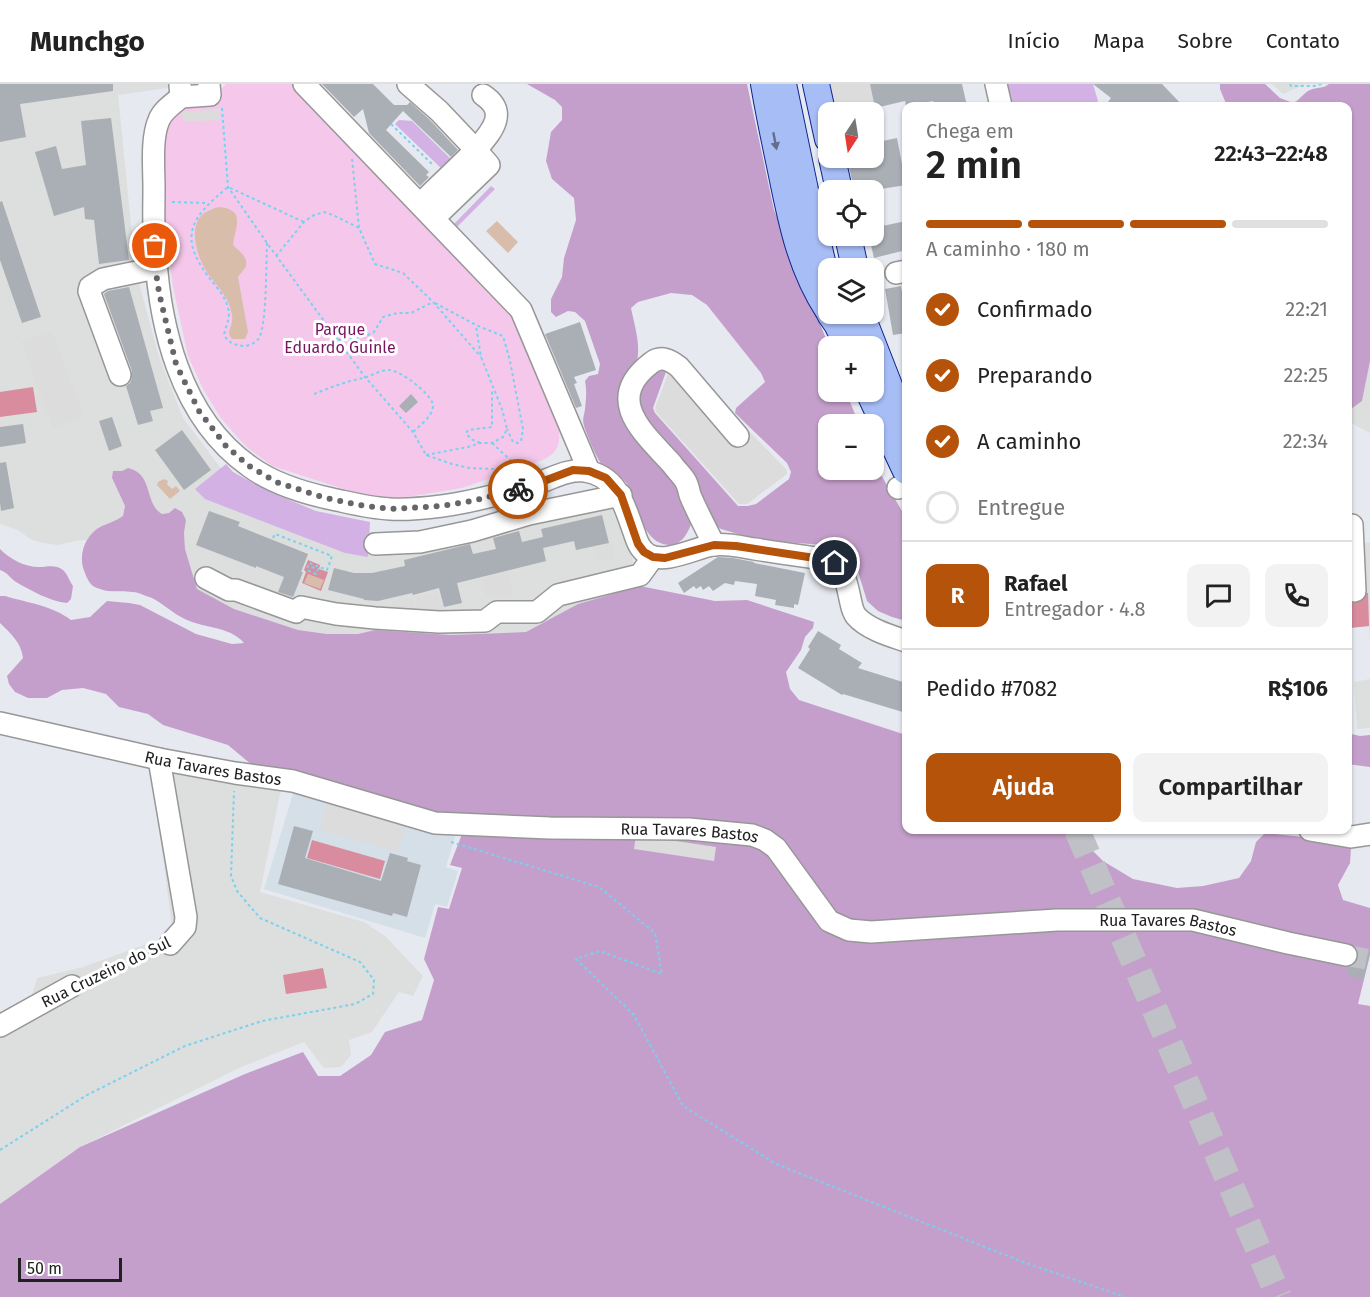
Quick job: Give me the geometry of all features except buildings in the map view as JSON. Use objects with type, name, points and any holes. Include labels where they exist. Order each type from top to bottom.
[{"type":"main road","points":[[764,84],[790,220],[802,258],[818,294]]},
{"type":"main road","points":[[783,84],[818,182]]},
{"type":"main road","points":[[800,84],[819,180]]},
{"type":"main road","points":[[816,84],[820,102]]},
{"type":"main road","points":[[865,324],[902,419]]},
{"type":"main road","points":[[873,402],[902,478]]},
{"type":"street","points":[[209,84],[210,95],[181,91],[159,120],[154,181],[156,268],[163,313],[176,364],[199,411],[226,446],[249,466],[276,482],[322,497],[391,509],[442,506],[472,501],[581,471],[606,478],[621,495],[638,544],[644,552],[653,557],[665,558],[714,545],[759,549],[828,560],[835,563],[844,573],[853,611],[857,617],[878,631],[902,640]]},
{"type":"street","points":[[304,84],[521,310],[581,471]]},
{"type":"street","points":[[408,84],[439,111],[489,165],[427,211]]},
{"type":"street","points":[[996,84],[1000,102]]},
{"type":"street","points":[[427,211],[446,179],[476,150],[493,129],[496,112],[489,99],[483,95]]},
{"type":"street","points":[[120,375],[89,291],[90,287],[103,279],[156,268]]},
{"type":"street","points":[[714,545],[690,495],[686,481],[638,426],[630,412],[628,399],[630,388],[636,377],[656,360],[671,361],[738,436]]},
{"type":"street","points":[[375,544],[420,542],[472,531],[529,514],[621,495]]},
{"type":"street","points":[[1355,591],[1356,525]]},
{"type":"street","points":[[206,578],[229,590],[236,590],[296,612],[301,607],[375,618],[439,622],[486,621],[497,612],[537,612],[558,595],[640,575],[653,557]]},
{"type":"street","name":"Rua Tavares Bastos","points":[[0,723],[159,759],[293,781],[435,823],[550,828],[690,829],[752,835],[776,848],[829,921],[849,930],[871,932],[1058,920],[1193,920],[1346,955]]},
{"type":"street","name":"Rua Cruzeiro do Sul","points":[[159,759],[186,917],[185,927],[170,944]]},
{"type":"street","points":[[1334,834],[1352,837],[1370,834]]},
{"type":"street","name":"Rua Cruzeiro do Sul","points":[[0,1026],[72,986]]},
{"type":"path","points":[[1290,84],[1292,86],[1322,84]]},
{"type":"path","points":[[222,107],[228,187],[365,377],[413,432],[426,455],[469,468],[521,470],[492,443]]},
{"type":"path","points":[[391,124],[446,179]]},
{"type":"path","points":[[351,154],[359,228],[375,264],[403,273],[433,302],[481,357]]},
{"type":"path","points":[[228,187],[209,203],[195,220],[192,230],[193,248],[198,263],[220,292],[228,308],[229,320],[224,335],[232,344],[250,346],[258,339],[263,326],[267,243]]},
{"type":"path","points":[[228,187],[304,222]]},
{"type":"path","points":[[180,201],[209,203]]},
{"type":"path","points":[[276,256],[304,222],[312,216],[324,212],[359,228]]},
{"type":"path","points":[[433,302],[476,325],[503,336],[523,429],[521,441],[518,443],[513,442],[507,429],[502,409],[481,357],[476,325]]},
{"type":"path","points":[[338,340],[364,337],[374,332],[383,317],[397,313],[411,314],[433,302]]},
{"type":"path","points":[[314,394],[384,370],[392,370],[405,376],[433,402],[429,415],[413,432]]},
{"type":"path","points":[[480,443],[471,439],[466,433],[468,430],[492,427],[492,387]]},
{"type":"path","points":[[426,455],[480,443],[492,443],[503,437],[507,429]]},
{"type":"path","points":[[273,538],[274,534],[332,556],[327,570],[309,563],[308,566]]},
{"type":"path","points":[[0,1150],[87,1095],[184,1046],[262,1021],[355,1004],[373,994],[374,980],[360,962],[260,918],[237,891],[231,876],[235,773]]},
{"type":"path","points":[[435,823],[444,840],[599,887],[655,933],[662,974],[600,951],[576,959],[634,1015],[683,1106],[776,1164],[1023,1262],[1125,1297]]},
{"type":"path","name":"Rua Cruzeiro do Sul","points":[[72,986],[170,944]]},
{"type":"shaded area","points":[[0,84],[173,84],[174,87],[118,95],[135,265],[159,357],[183,418],[226,475],[376,551],[613,491],[640,586],[578,604],[526,632],[451,635],[375,630],[358,634],[327,634],[298,630],[234,609],[197,589],[185,549],[186,520],[169,513],[162,514],[155,511],[143,478],[112,479],[125,506],[123,516],[100,527],[86,540],[58,545],[43,543],[0,524]]},
{"type":"shaded area","points":[[527,84],[747,84],[774,210],[818,319],[818,324],[820,324],[825,336],[818,336],[818,402],[850,402],[855,414],[818,414],[818,480],[884,480],[902,511],[902,620],[878,611],[867,601],[849,550],[837,546],[770,541],[721,529],[714,524],[702,499],[698,482],[638,408],[640,394],[647,380],[667,369],[653,408],[655,413],[738,506],[756,504],[789,479],[791,472],[787,463],[735,413],[736,408],[765,382],[761,373],[707,305],[692,295],[671,293],[638,302],[631,308],[637,334],[638,354],[621,401],[621,413],[627,428],[683,491],[693,520],[684,537],[678,543],[669,545],[659,543],[652,537],[646,530],[627,484],[602,465],[593,448],[583,419],[585,381],[589,376],[598,374],[600,364],[585,321],[575,312],[568,311],[556,317],[551,312],[551,299],[562,277],[564,258],[576,220],[574,198],[552,179],[546,161],[551,132],[562,120],[562,107],[555,100]]},
{"type":"shaded area","points":[[827,84],[870,84],[874,102],[831,102]]},
{"type":"shaded area","points":[[999,84],[1093,84],[1098,101],[1097,102],[1003,102]]},
{"type":"shaded area","points":[[1220,84],[1265,84],[1280,98],[1290,102],[1225,102]]},
{"type":"shaded area","points":[[1272,84],[1306,84],[1283,94]]},
{"type":"shaded area","points":[[1329,84],[1370,84],[1370,361],[1362,401],[1352,408],[1352,102],[1295,102],[1310,90]]},
{"type":"shaded area","points":[[220,109],[220,120],[183,122],[182,112]]},
{"type":"shaded area","points":[[399,120],[412,121],[455,163],[443,170],[395,124]]},
{"type":"shaded area","points":[[491,186],[495,189],[457,227],[454,224]]},
{"type":"shaded area","points":[[218,207],[227,208],[236,215],[237,226],[233,245],[246,261],[245,268],[238,277],[248,332],[245,339],[230,337],[232,318],[229,304],[205,269],[195,242],[197,222],[207,211]]},
{"type":"shaded area","points":[[497,221],[518,242],[508,253],[486,231]]},
{"type":"shaded area","points":[[52,331],[84,417],[53,428],[21,342]]},
{"type":"shaded area","points":[[680,361],[787,470],[787,474],[747,504],[739,504],[656,412],[655,408],[671,366]]},
{"type":"shaded area","points":[[1370,361],[1370,433],[1352,424],[1352,408],[1362,401]]},
{"type":"shaded area","points":[[33,387],[37,412],[0,417],[0,392]]},
{"type":"shaded area","points":[[226,464],[233,472],[270,492],[316,511],[370,522],[368,557],[345,553],[205,499],[195,489]]},
{"type":"shaded area","points":[[128,468],[142,476],[156,509],[162,514],[169,513],[175,508],[182,512],[186,520],[185,549],[197,589],[234,609],[298,630],[327,634],[358,634],[375,630],[451,635],[526,632],[578,604],[640,586],[715,601],[747,600],[814,622],[813,628],[805,637],[801,650],[786,672],[790,689],[799,700],[902,734],[902,834],[1076,834],[1103,861],[1133,879],[1177,888],[1203,886],[1239,878],[1251,861],[1256,842],[1264,834],[1341,841],[1351,848],[1350,863],[1338,885],[1343,900],[1370,908],[1370,955],[1358,1004],[1370,1006],[1370,1297],[0,1297],[0,1204],[80,1147],[245,1074],[303,1052],[318,1076],[340,1076],[371,1055],[385,1032],[422,1020],[434,980],[424,959],[438,907],[449,909],[462,868],[450,865],[462,834],[258,770],[228,745],[163,725],[148,714],[119,707],[106,694],[83,688],[62,690],[47,698],[28,698],[15,692],[7,676],[23,658],[18,643],[0,623],[0,596],[47,608],[71,620],[90,617],[107,601],[140,605],[196,634],[232,644],[244,643],[231,633],[189,621],[160,602],[136,592],[104,590],[94,587],[89,581],[82,560],[84,546],[96,530],[123,516],[125,506],[112,478],[113,471]]},
{"type":"shaded area","points":[[164,479],[168,481],[167,484],[172,489],[176,486],[180,491],[170,499],[157,485]]},
{"type":"shaded area","points":[[1352,542],[1370,543],[1370,640],[1369,626],[1352,628]]},
{"type":"shaded area","points":[[612,544],[615,558],[597,562],[594,548]]},
{"type":"shaded area","points":[[0,549],[23,564],[33,567],[54,566],[63,570],[73,586],[71,599],[67,603],[54,600],[16,582],[0,570]]},
{"type":"shaded area","points":[[308,560],[320,565],[319,569],[328,572],[321,591],[302,583]]},
{"type":"shaded area","points":[[508,572],[513,596],[486,596],[482,580]]},
{"type":"shaded area","points":[[308,574],[324,580],[320,589],[304,583]]},
{"type":"shaded area","points":[[438,592],[444,612],[419,612],[415,597]]},
{"type":"shaded area","points":[[1368,593],[1369,626],[1352,628],[1352,595]]},
{"type":"shaded area","points":[[412,598],[416,612],[393,612],[391,602]]},
{"type":"shaded area","points":[[1370,679],[1370,728],[1357,729],[1354,682]]},
{"type":"shaded area","points":[[1352,734],[1370,735],[1370,767],[1352,765]]},
{"type":"shaded area","points":[[149,748],[282,784],[260,892],[364,922],[385,936],[423,976],[413,996],[399,992],[372,1032],[349,1040],[351,1055],[341,1067],[324,1068],[304,1042],[239,1068],[80,1147],[0,1204],[0,1015],[31,998],[37,978],[83,967],[163,938],[172,927]]},
{"type":"shaded area","points":[[296,784],[456,833],[446,867],[458,871],[447,907],[435,904],[425,938],[264,889]]},
{"type":"shaded area","points":[[328,801],[406,823],[398,852],[320,830]]},
{"type":"shaded area","points":[[636,835],[716,847],[714,861],[634,849]]},
{"type":"shaded area","points":[[312,840],[385,861],[380,879],[307,858]]},
{"type":"shaded area","points":[[323,968],[327,988],[286,994],[283,975]]},
{"type":"green space","name":"Parque Eduardo Guinle","points":[[226,84],[292,84],[519,321],[559,430],[558,444],[552,454],[543,460],[462,488],[407,497],[386,497],[356,493],[272,466],[239,439],[220,417],[203,389],[188,356],[173,287],[160,164],[168,118],[176,109],[215,105],[215,96]]},
{"type":"tunnel","points":[[1079,834],[1279,1297]]},
{"type":"tunnel","points":[[1346,955],[1370,960]]},
{"type":"way so far","points":[[155,246],[157,281],[163,313],[181,376],[199,411],[226,446],[249,466],[276,482],[322,497],[391,509],[442,506],[518,489]]},
{"type":"route","points":[[518,489],[573,470],[589,471],[606,478],[621,495],[638,544],[644,552],[653,557],[665,558],[714,545],[759,549],[835,563]]}]
